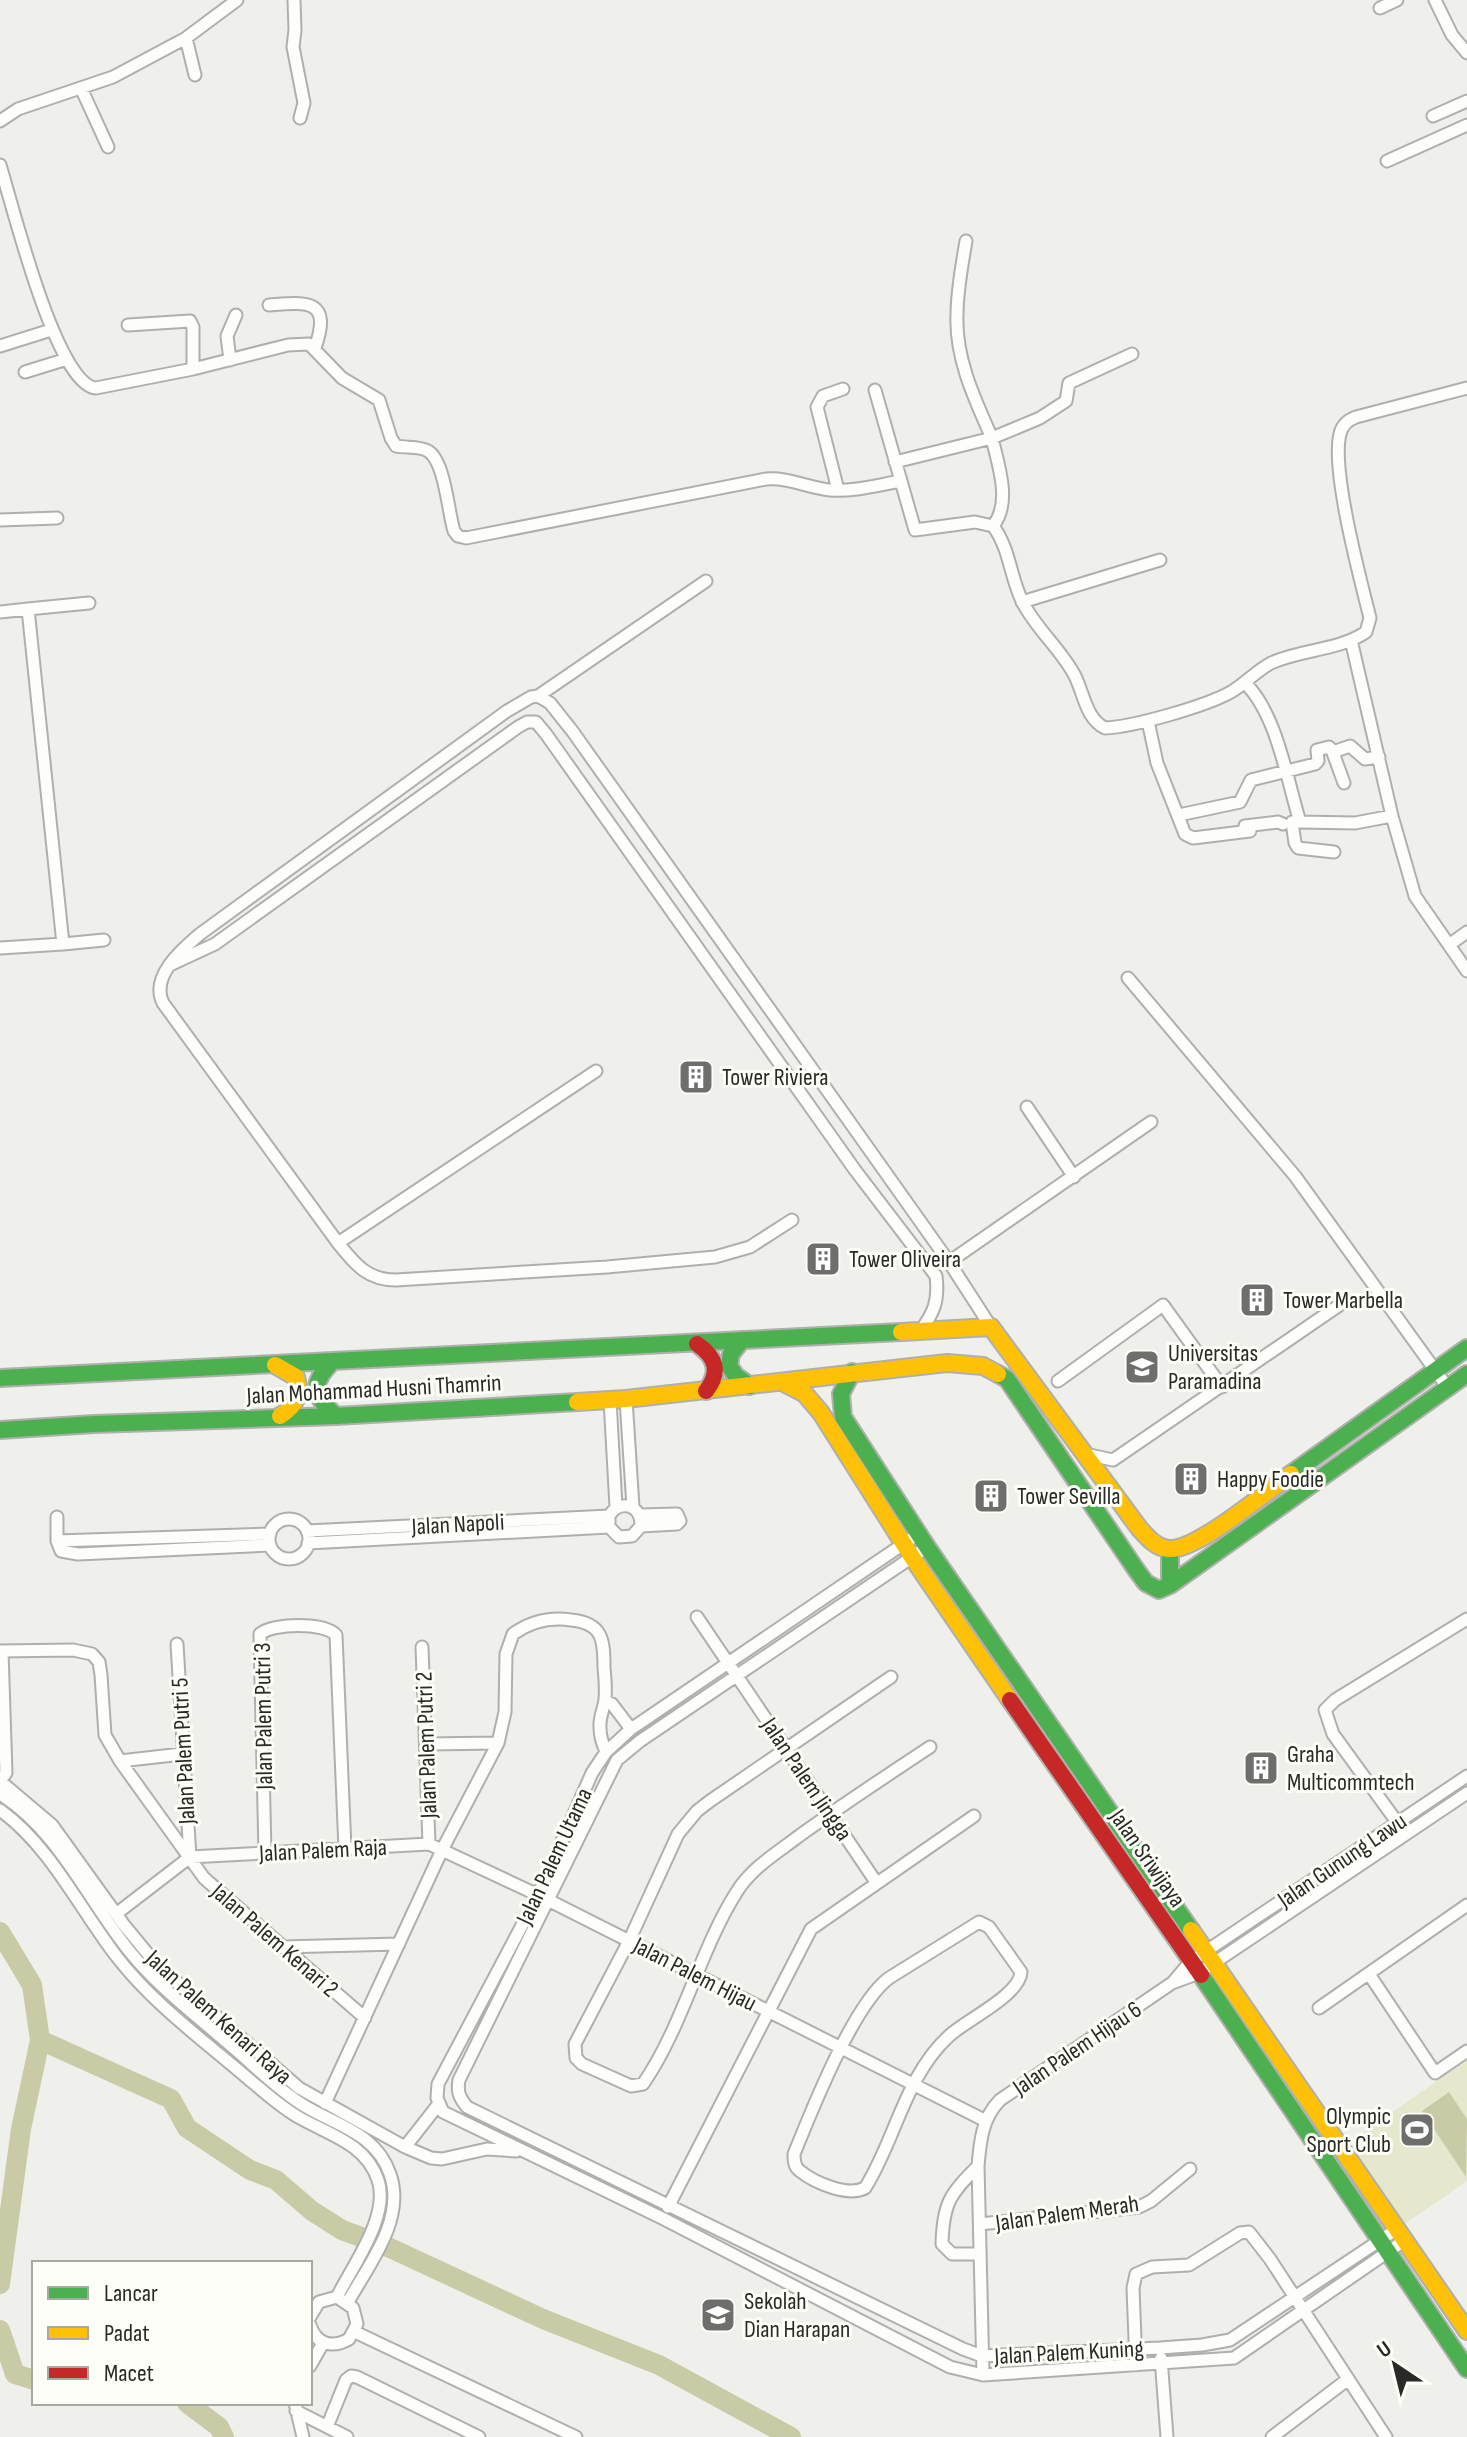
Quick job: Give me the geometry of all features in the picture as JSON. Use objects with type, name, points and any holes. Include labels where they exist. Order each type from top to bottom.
[{"type":"street","points":[[0,121],[18,109],[113,77],[186,38],[237,0]]},
{"type":"street","points":[[294,0],[293,47],[304,103],[300,118]]},
{"type":"street","points":[[1380,8],[1397,0]]},
{"type":"street","points":[[1435,0],[1446,25],[1466,49]]},
{"type":"street","points":[[186,38],[195,75]]},
{"type":"street","points":[[81,88],[108,147]]},
{"type":"street","points":[[1433,116],[1467,101]]},
{"type":"street","points":[[1387,161],[1467,125]]},
{"type":"street","points":[[0,165],[51,330],[79,378],[90,387],[193,369],[296,343],[307,343],[342,378],[379,400],[394,444],[424,449],[432,455],[442,476],[454,531],[460,537],[479,537],[766,479],[789,480],[820,489],[838,490],[901,481]]},
{"type":"street","points":[[966,241],[957,330],[969,385],[992,438],[1002,498],[1000,517],[993,526]]},
{"type":"street","points":[[269,305],[299,302],[316,307],[321,324],[315,348]]},
{"type":"street","points":[[230,360],[227,336],[236,315]]},
{"type":"street","points":[[128,325],[190,321],[193,327],[193,369]]},
{"type":"street","points":[[0,346],[51,330]]},
{"type":"street","points":[[895,462],[992,438],[1050,413],[1066,401],[1069,383],[1132,354]]},
{"type":"street","points":[[25,372],[67,359]]},
{"type":"street","points":[[875,390],[915,530],[975,522],[993,526],[1006,547],[1022,602],[1073,671],[1091,715],[1099,725],[1108,728],[1148,721],[1219,698],[1272,663],[1351,640],[1366,632],[1370,618],[1340,477],[1338,451],[1341,430],[1348,420],[1356,417],[1467,388]]},
{"type":"street","points":[[838,490],[817,407],[823,396],[843,389]]},
{"type":"street","points":[[0,520],[57,518]]},
{"type":"street","points":[[1022,602],[1160,560]]},
{"type":"street","points":[[706,581],[538,696],[507,711],[200,934],[171,964],[159,984],[163,1003],[338,1243],[364,1272],[378,1279],[607,1267],[715,1257],[750,1247],[792,1220]]},
{"type":"street","points":[[0,612],[89,603]]},
{"type":"street","points":[[28,609],[63,944]]},
{"type":"street","points":[[1351,640],[1392,816],[1415,896],[1467,971]]},
{"type":"street","points":[[1245,683],[1256,693],[1270,722],[1285,771],[1289,824],[1295,845],[1299,849],[1334,852]]},
{"type":"street","points":[[538,696],[550,703],[573,732],[949,1262],[991,1327],[1139,1528],[1158,1547],[1185,1547],[1202,1538],[1467,1348]]},
{"type":"street","points":[[1148,721],[1157,763],[1184,832],[1193,838],[1247,831],[1245,826],[1278,822],[1355,823],[1392,816]]},
{"type":"street","points":[[171,964],[215,944],[518,727],[536,722],[855,1170],[936,1276],[938,1295],[934,1313],[919,1333]]},
{"type":"street","points":[[1333,752],[1350,746],[1365,759],[1379,757]]},
{"type":"street","points":[[1179,815],[1237,803],[1243,799],[1251,780],[1316,763],[1318,748],[1329,747],[1333,752],[1344,783]]},
{"type":"street","points":[[1449,945],[1467,932]]},
{"type":"street","points":[[0,948],[104,940]]},
{"type":"street","points":[[728,991],[748,978]]},
{"type":"street","points":[[1128,978],[1295,1176],[1448,1388]]},
{"type":"street","points":[[338,1243],[596,1071]]},
{"type":"street","points":[[1027,1107],[1074,1177]]},
{"type":"street","points":[[949,1262],[1151,1122]]},
{"type":"street","points":[[1085,1454],[1113,1460],[1341,1304]]},
{"type":"street","points":[[1058,1381],[1163,1305],[1222,1387]]},
{"type":"street","name":"Jalan Mohammad Husni Thamrin","points":[[0,1378],[991,1327]]},
{"type":"street","points":[[742,1340],[730,1354],[728,1363],[734,1375],[750,1386]]},
{"type":"street","points":[[697,1344],[716,1363],[716,1379],[706,1391]]},
{"type":"street","points":[[332,1362],[321,1372],[316,1391],[319,1400],[336,1416]]},
{"type":"street","name":"Jalan Mohammad Husni Thamrin","points":[[0,1430],[618,1400],[947,1363],[983,1366],[1007,1379],[1143,1579],[1157,1590],[1170,1585]]},
{"type":"street","points":[[274,1364],[296,1377],[300,1388],[299,1399],[292,1409],[277,1417]]},
{"type":"street","name":"Jalan Sriwijaya","points":[[852,1372],[841,1394],[843,1417],[923,1540],[1216,1953],[1467,2331]]},
{"type":"street","points":[[1170,1585],[1467,1374]]},
{"type":"street","name":"Jalan Sriwijaya","points":[[782,1382],[805,1394],[821,1413],[903,1554],[1194,1968],[1376,2251],[1467,2369]]},
{"type":"street","points":[[618,1400],[638,1516]]},
{"type":"street","points":[[612,1517],[618,1400]]},
{"type":"street","name":"Jalan Napoli","points":[[308,1537],[612,1517],[625,1505],[638,1516],[635,1535],[624,1538],[614,1534],[612,1517]]},
{"type":"street","name":"Jalan Napoli","points":[[57,1517],[57,1541],[61,1551],[78,1554],[270,1540]]},
{"type":"street","name":"Jalan Napoli","points":[[270,1540],[276,1525],[286,1520],[297,1521],[308,1537]]},
{"type":"street","name":"Jalan Napoli","points":[[270,1540],[280,1557],[292,1559],[303,1553],[308,1537]]},
{"type":"street","points":[[903,1554],[923,1540]]},
{"type":"street","points":[[1170,1549],[1170,1585]]},
{"type":"street","name":"Jalan Palem Utama","points":[[467,2107],[457,2091],[459,2080],[543,1898],[587,1784],[606,1752],[631,1729],[903,1554]]},
{"type":"street","name":"Jalan Palem Utama","points":[[405,2147],[437,2101],[438,2084],[617,1760],[640,1741],[738,1676],[903,1554]]},
{"type":"street","points":[[697,1617],[738,1676]]},
{"type":"street","points":[[325,2103],[442,1850],[498,1743],[505,1712],[508,1641],[513,1634],[533,1623],[564,1619],[582,1621],[596,1628],[602,1641],[605,1701],[600,1713],[600,1730],[606,1752]]},
{"type":"street","points":[[1397,1822],[1333,1734],[1325,1710],[1335,1700],[1467,1619]]},
{"type":"street","name":"Jalan Palem Putri 3","points":[[265,1853],[260,1634],[274,1627],[324,1627],[332,1631],[338,1640],[345,1849]]},
{"type":"street","name":"Jalan Palem Putri 5","points":[[177,1644],[190,1857]]},
{"type":"street","name":"Jalan Palem Putri 2","points":[[422,1647],[429,1844]]},
{"type":"street","name":"Jalan Palem Kenari 2","points":[[1,1651],[73,1650],[92,1654],[99,1662],[105,1735],[120,1761],[204,1878],[365,2018]]},
{"type":"street","points":[[0,1781],[6,1773],[1,1651]]},
{"type":"street","name":"Jalan Palem Jingga","points":[[738,1676],[876,1882]]},
{"type":"street","points":[[891,1677],[710,1801],[687,1821],[575,2044],[576,2058],[582,2064],[631,2086],[643,2084],[742,1883],[766,1860],[930,1747]]},
{"type":"street","points":[[605,1701],[618,1711],[631,1729]]},
{"type":"street","points":[[427,1744],[498,1743]]},
{"type":"street","points":[[120,1761],[182,1754]]},
{"type":"street","name":"Jalan Gunung Lawu","points":[[1216,1953],[1397,1822],[1467,1776]]},
{"type":"street","name":"Jalan Palem Kenari Raya","points":[[0,1781],[52,1825],[140,1946],[173,1981],[299,2088],[405,2147]]},
{"type":"street","name":"Jalan Gunung Lawu","points":[[1216,1953],[1467,1793]]},
{"type":"street","points":[[0,1794],[29,1815],[50,1838],[128,1949],[161,1984],[281,2089],[305,2106],[352,2129],[382,2154],[395,2192],[395,2208],[388,2227],[369,2263],[342,2300],[319,2302],[312,2314]]},
{"type":"street","points":[[0,1810],[20,1825],[39,1846],[117,1958],[151,1994],[272,2099],[298,2117],[345,2141],[371,2162],[382,2193],[376,2221],[342,2300]]},
{"type":"street","points":[[664,2219],[811,1929],[974,1816]]},
{"type":"street","name":"Jalan Palem Raja","points":[[190,1857],[429,1844],[543,1898]]},
{"type":"street","points":[[116,1914],[190,1857]]},
{"type":"street","points":[[204,1878],[218,1857]]},
{"type":"street","name":"Jalan Palem Hijau","points":[[543,1898],[986,2121]]},
{"type":"street","points":[[1319,2008],[1467,1905]]},
{"type":"street","points":[[985,1923],[1021,1972],[1021,1978],[1002,1998],[949,2036],[914,2085],[865,2188],[852,2193],[839,2190],[800,2171],[794,2163],[794,2154],[842,2048],[877,1987],[972,1925],[985,1923]]},
{"type":"street","points":[[281,1947],[399,1944]]},
{"type":"street","name":"Jalan Palem Hijau 6","points":[[986,2121],[1000,2100],[1216,1953]]},
{"type":"street","points":[[1369,1974],[1435,2073],[1467,2051]]},
{"type":"street","name":"Jalan Palem Kuning","points":[[437,2101],[443,2112],[664,2219],[950,2367],[983,2375],[1234,2358],[1304,2311],[1376,2251]]},
{"type":"street","name":"Jalan Palem Kuning","points":[[467,2107],[982,2356],[1160,2348],[1230,2340],[1376,2251]]},
{"type":"street","points":[[983,2375],[978,2166],[986,2121]]},
{"type":"street","name":"Jalan Palem Kuning","points":[[405,2147],[431,2158],[442,2159],[487,2149],[522,2151]]},
{"type":"street","points":[[978,2166],[946,2204],[942,2244],[952,2254],[980,2254]]},
{"type":"street","name":"Jalan Palem Merah","points":[[980,2224],[1139,2207],[1190,2169]]},
{"type":"street","points":[[1136,2365],[1133,2288],[1139,2271],[1152,2267],[1189,2265],[1246,2231],[1263,2249],[1386,2437]]},
{"type":"street","points":[[1376,2251],[1401,2234]]},
{"type":"street","points":[[312,2330],[323,2343],[341,2344],[355,2332],[357,2315],[342,2300]]},
{"type":"street","points":[[355,2332],[576,2437]]},
{"type":"street","points":[[312,2362],[323,2343]]},
{"type":"street","points":[[1160,2348],[1167,2437]]},
{"type":"street","points":[[327,2427],[346,2380],[351,2376],[479,2437]]},
{"type":"street","points":[[1272,2437],[1347,2380]]},
{"type":"street","points":[[296,2407],[347,2437]]},
{"type":"street","points":[[296,2407],[303,2437]]},
{"type":"shaded area","name":"Olympic Sport Club","points":[[1467,2060],[1467,2181],[1405,2224],[1348,2143]]},
{"type":"shaded area","points":[[1449,2092],[1467,2119],[1466,2177],[1422,2111]]},
{"type":"waterway","points":[[0,1932],[32,1985],[40,2040],[21,2129],[0,2284]]},
{"type":"waterway","points":[[40,2040],[171,2099],[187,2128],[250,2170],[276,2180],[312,2211],[342,2230],[388,2247],[543,2319],[659,2365],[791,2437]]},
{"type":"waterway","points":[[0,2330],[15,2374],[32,2379]]},
{"type":"waterway","points":[[190,2405],[219,2427],[224,2437]]},
{"type":"traffic: fast","points":[[0,1378],[901,1332]]},
{"type":"traffic: fast","points":[[742,1340],[731,1354],[729,1366],[736,1376],[750,1386]]},
{"type":"traffic: fast","points":[[1291,1474],[1467,1348]]},
{"type":"traffic: fast","points":[[332,1362],[320,1377],[317,1390],[336,1416]]},
{"type":"traffic: fast","points":[[852,1372],[841,1394],[843,1417],[927,1547],[1191,1930]]},
{"type":"traffic: fast","points":[[998,1374],[1007,1379],[1137,1571],[1146,1583],[1159,1590],[1467,1374]]},
{"type":"traffic: fast","points":[[0,1430],[577,1402]]},
{"type":"traffic: fast","points":[[1170,1549],[1170,1585]]},
{"type":"traffic: fast","points":[[1201,1975],[1467,2369]]},
{"type":"traffic: slow","points":[[901,1332],[991,1327],[1139,1528],[1160,1547],[1169,1549],[1196,1541],[1291,1474]]},
{"type":"traffic: slow","points":[[577,1402],[947,1363],[983,1366],[998,1374]]},
{"type":"traffic: slow","points":[[275,1365],[296,1377],[297,1383],[296,1400],[280,1416]]},
{"type":"traffic: slow","points":[[782,1382],[805,1394],[821,1413],[912,1557],[1010,1700]]},
{"type":"traffic: slow","points":[[1191,1930],[1467,2331]]},
{"type":"traffic: jam","points":[[697,1344],[709,1354],[714,1365],[714,1377],[706,1391]]},
{"type":"traffic: jam","points":[[1010,1700],[1201,1975]]},
{"type":"place","name":"Tower Riviera","points":[[696,1077]]},
{"type":"place","name":"Tower Oliveira","points":[[823,1259]]},
{"type":"place","name":"Tower Marbella","points":[[1257,1300]]},
{"type":"place","name":"Universitas Paramadina","points":[[1142,1367]]},
{"type":"place","name":"Happy Foodie","points":[[1191,1479]]},
{"type":"place","name":"Tower Sevilla","points":[[991,1496]]},
{"type":"place","name":"Graha Multicommtech","points":[[1261,1768]]},
{"type":"place","name":"Olympic Sport Club","points":[[1417,2130]]},
{"type":"place","name":"Sekolah Dian Harapan","points":[[718,2315]]}]
